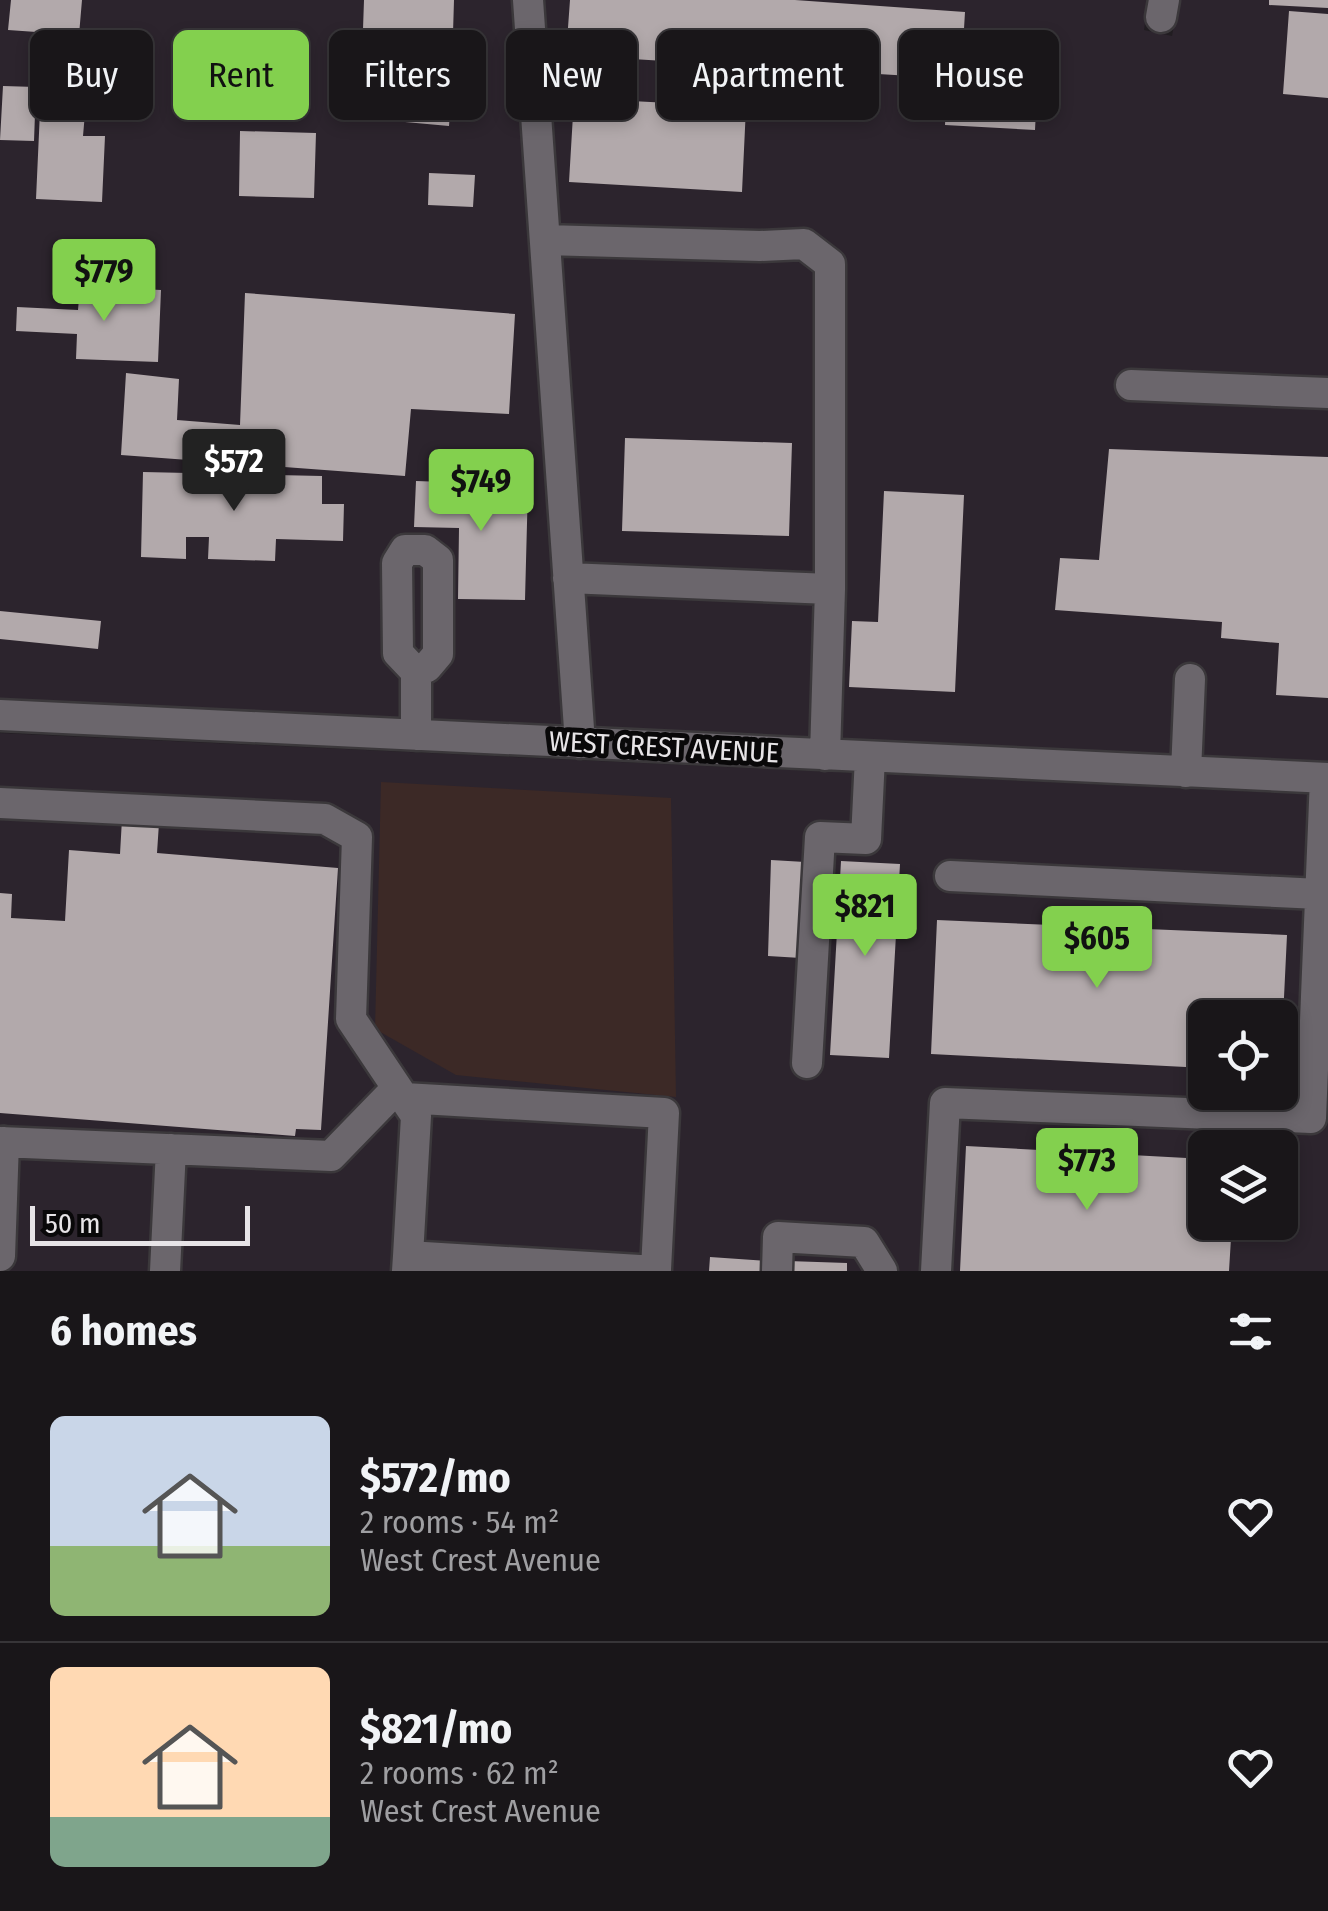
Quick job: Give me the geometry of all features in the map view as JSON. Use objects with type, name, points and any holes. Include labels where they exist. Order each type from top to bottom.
[{"type":"street","points":[[528,0],[580,743]]},
{"type":"street","points":[[545,240],[804,244],[830,264],[830,589],[825,754]]},
{"type":"street","points":[[1131,385],[1328,393]]},
{"type":"street","points":[[568,578],[830,589]]},
{"type":"street","points":[[416,672],[416,736]]},
{"type":"street","points":[[1186,772],[1190,679]]},
{"type":"street","name":"WEST CREST AVENUE","points":[[0,716],[1327,778]]},
{"type":"street","points":[[806,1062],[820,837],[866,839],[870,757]]},
{"type":"street","points":[[936,1271],[945,1103],[1311,1118],[1322,988],[1320,894],[1327,778]]},
{"type":"street","points":[[0,802],[324,819],[357,837],[351,1018],[401,1093],[416,1116],[408,1263],[656,1270],[664,1114],[401,1093],[331,1156],[2,1142],[0,1256]]},
{"type":"street","points":[[950,876],[1320,894]]},
{"type":"street","points":[[166,1271],[171,1149]]},
{"type":"street","points":[[776,1271],[778,1237],[864,1242],[882,1271]]},
{"type":"shaded area","points":[[0,0],[512,0],[514,30],[506,30],[506,120],[520,120],[563,726],[0,699]]},
{"type":"shaded area","points":[[542,0],[1148,0],[1144,30],[1172,36],[1179,0],[1328,0],[1328,762],[594,727],[551,120],[637,120],[637,30],[544,30]]},
{"type":"shaded area","points":[[0,733],[1328,795],[1328,1271],[0,1271]]},
{"type":"shaded area","points":[[381,782],[671,798],[676,1097],[456,1075],[375,1029]]},
{"type":"building","points":[[11,0],[82,0],[79,30],[8,30]]},
{"type":"building","points":[[364,0],[454,0],[453,30],[363,29]]},
{"type":"building","points":[[570,0],[795,0],[965,12],[964,30],[899,30],[899,75],[879,74],[879,30],[657,30],[657,61],[637,59],[637,30],[568,30]]},
{"type":"building","points":[[1269,0],[1328,0],[1328,8],[1269,5]]},
{"type":"building","points":[[1289,11],[1328,14],[1328,98],[1283,94]]},
{"type":"building","points":[[3,86],[30,87],[34,141],[0,140]]},
{"type":"building","points":[[637,101],[657,102],[657,120],[745,120],[742,192],[569,182],[573,120],[637,120]]},
{"type":"building","points":[[40,120],[84,120],[83,136],[105,136],[102,202],[36,199]]},
{"type":"building","points":[[383,120],[449,120],[449,126]]},
{"type":"building","points":[[945,120],[1036,120],[1035,130],[945,125]]},
{"type":"building","points":[[240,131],[316,133],[314,198],[239,196]]},
{"type":"building","points":[[429,173],[475,175],[473,207],[428,205]]},
{"type":"building","points":[[80,286],[161,290],[158,362],[76,359],[77,334],[16,331],[17,307],[78,310]]},
{"type":"building","points":[[245,293],[515,314],[509,414],[411,409],[405,476],[121,455],[126,373],[179,379],[177,420],[240,425]]},
{"type":"building","points":[[625,438],[792,443],[789,536],[622,531]]},
{"type":"building","points":[[1109,449],[1328,457],[1328,698],[1276,695],[1279,643],[1221,638],[1222,622],[1055,610],[1060,558],[1099,560]]},
{"type":"building","points":[[143,472],[322,476],[322,504],[344,504],[343,541],[276,539],[275,561],[208,559],[209,537],[186,537],[186,559],[141,557]]},
{"type":"building","points":[[416,481],[528,485],[525,600],[458,599],[459,528],[414,527]]},
{"type":"building","points":[[884,491],[964,495],[955,692],[849,687],[852,621],[878,622]]},
{"type":"building","points":[[0,611],[101,621],[98,649],[0,639]]},
{"type":"building","points":[[122,819],[159,823],[157,853],[338,868],[321,1130],[296,1129],[295,1136],[0,1113],[0,893],[12,894],[11,918],[65,921],[69,850],[120,854]]},
{"type":"building","points":[[771,860],[805,862],[801,958],[768,956]]},
{"type":"building","points":[[841,861],[900,864],[889,1058],[830,1055]]},
{"type":"building","points":[[937,920],[1287,935],[1284,1000],[1188,1000],[1188,1067],[931,1054]]},
{"type":"building","points":[[966,1146],[1188,1158],[1188,1240],[1231,1240],[1229,1271],[960,1271]]},
{"type":"building","points":[[710,1257],[768,1261],[767,1271],[709,1271]]},
{"type":"building","points":[[788,1261],[847,1263],[847,1271],[788,1271]]}]
